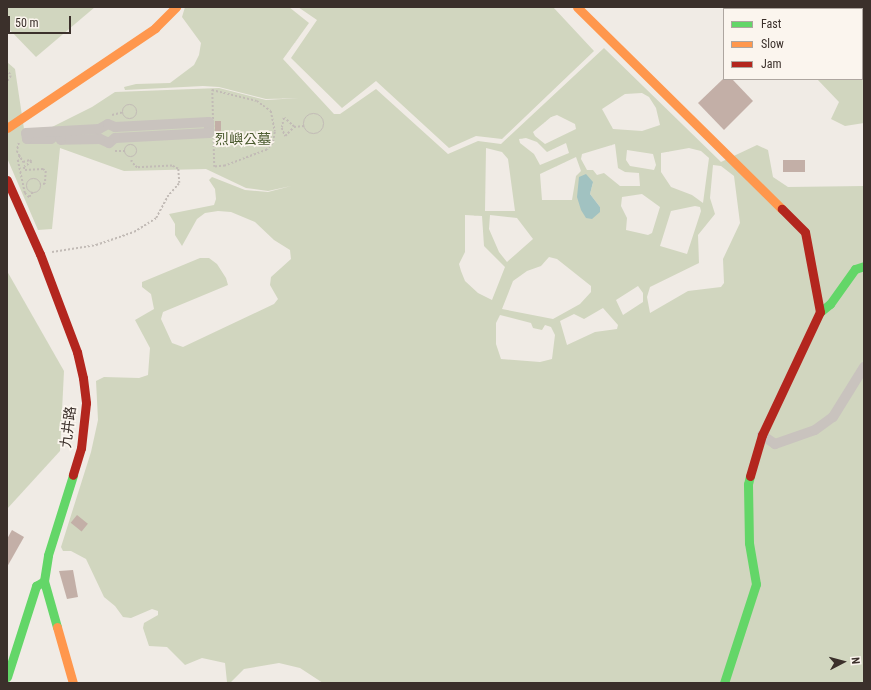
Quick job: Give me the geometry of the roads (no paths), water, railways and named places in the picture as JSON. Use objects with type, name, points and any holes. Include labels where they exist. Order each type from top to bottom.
[{"type":"street","points":[[7,128],[155,28],[176,7]]},
{"type":"street","points":[[577,7],[805,232],[820,312]]},
{"type":"street","points":[[209,122],[209,133],[115,138],[109,143],[100,139],[61,140],[61,137],[51,136],[51,139],[26,140],[26,134],[99,128],[108,124],[115,127],[209,122]]},
{"type":"street","name":"九井路","points":[[7,180],[40,254],[76,352],[86,403],[81,448],[48,555],[44,580],[73,683]]},
{"type":"street","points":[[724,683],[756,584],[749,543],[748,484],[762,435],[820,312],[830,304],[855,269],[864,266]]},
{"type":"street","points":[[762,435],[775,444],[815,430],[833,417],[864,367]]},
{"type":"street","points":[[7,677],[36,586],[44,580]]},
{"type":"water","points":[[586,174],[593,182],[590,194],[600,207],[600,212],[592,219],[586,218],[581,210],[577,197],[579,177]]},
{"type":"park label","name":"烈嶼公墓","points":[[243,139]]}]
